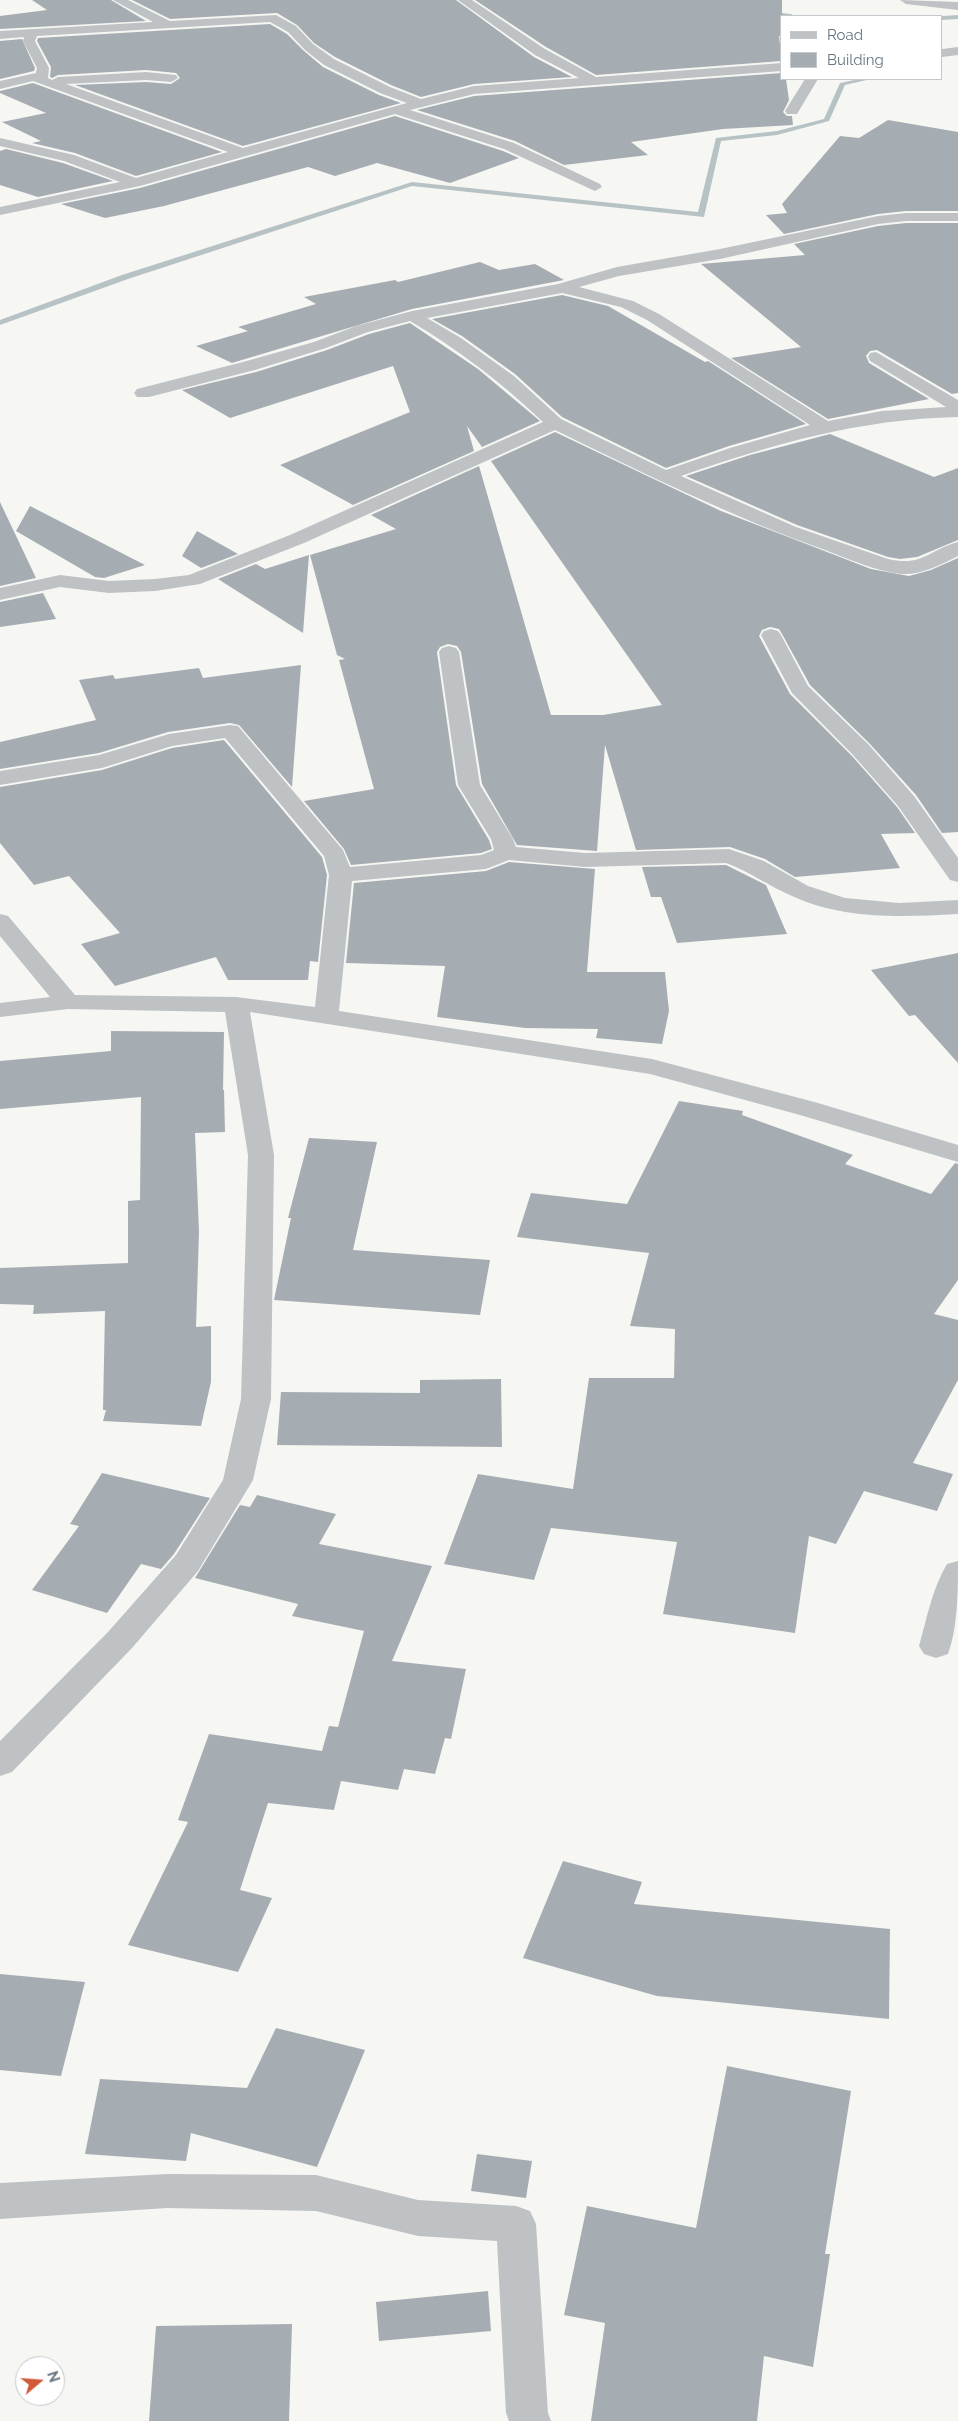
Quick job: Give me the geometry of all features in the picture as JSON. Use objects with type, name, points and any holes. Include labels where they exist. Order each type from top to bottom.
[{"type":"street","points":[[119,0],[169,25]]},
{"type":"street","points":[[464,0],[540,52],[592,80]]},
{"type":"street","points":[[906,0],[958,6]]},
{"type":"street","points":[[947,0],[958,6]]},
{"type":"street","points":[[271,2],[272,18]]},
{"type":"street","points":[[0,35],[272,18],[292,29],[309,47],[329,62],[385,90],[420,103]]},
{"type":"street","points":[[0,85],[43,75],[43,68],[29,41],[31,34]]},
{"type":"street","points":[[943,53],[958,51]]},
{"type":"street","points":[[0,211],[135,183],[420,103],[495,87],[780,67]]},
{"type":"street","points":[[52,82],[146,76],[171,78]]},
{"type":"street","points":[[36,78],[52,82],[183,133],[243,153]]},
{"type":"street","points":[[792,111],[811,80]]},
{"type":"street","points":[[396,110],[509,146],[595,187]]},
{"type":"street","points":[[0,142],[61,156],[115,173],[135,183]]},
{"type":"street","points":[[143,393],[249,366],[320,345],[362,329],[412,316],[560,288],[617,272],[720,254],[878,220],[906,217],[958,217]]},
{"type":"street","points":[[560,288],[627,304],[653,317],[824,426]]},
{"type":"street","points":[[412,316],[455,341],[508,380],[555,423],[665,476],[789,531],[883,564],[902,568],[925,565],[958,548]]},
{"type":"street","points":[[876,357],[958,407]]},
{"type":"street","points":[[665,476],[757,444],[824,426],[867,418],[905,414],[958,412]]},
{"type":"street","points":[[0,594],[60,581],[109,587],[155,585],[193,580],[297,539],[555,423]]},
{"type":"street","points":[[771,635],[799,689],[861,750],[906,801],[958,875]]},
{"type":"street","points":[[450,652],[469,785],[502,839],[506,853]]},
{"type":"street","points":[[0,778],[102,761],[169,740],[230,731],[335,855],[341,875],[326,1016]]},
{"type":"street","points":[[341,875],[486,862],[506,853],[585,860],[729,856],[756,866],[800,891],[842,905],[899,910],[958,907]]},
{"type":"street","points":[[0,921],[68,1002]]},
{"type":"street","points":[[0,1010],[68,1002],[236,1004],[326,1016],[652,1067],[809,1109],[958,1154]]},
{"type":"street","points":[[0,1763],[120,1640],[187,1563],[238,1480],[256,1399],[261,1155],[236,1004]]},
{"type":"street","points":[[936,1646],[949,1596],[958,1572]]},
{"type":"street","points":[[0,2200],[166,2191],[316,2193],[418,2218],[516,2224],[527,2413],[530,2421]]},
{"type":"building","points":[[32,0],[111,0],[146,21],[0,29],[0,16],[47,10]]},
{"type":"building","points":[[132,0],[456,0],[534,57],[572,77],[474,84],[421,97],[391,85],[335,57],[314,43],[297,25],[277,13],[170,19]]},
{"type":"building","points":[[475,0],[782,0],[779,36],[780,61],[596,75],[546,47]]},
{"type":"building","points":[[270,24],[287,34],[323,67],[379,95],[401,103],[243,146],[75,85],[146,82],[171,84],[180,78],[176,73],[146,70],[58,75],[52,78],[50,77],[51,67],[37,41],[38,38]]},
{"type":"building","points":[[22,39],[35,68],[34,71],[0,79],[0,41]]},
{"type":"building","points":[[780,73],[780,80],[786,80],[789,100],[783,112],[787,116],[792,116],[793,125],[723,129],[631,142],[648,155],[564,165],[515,141],[417,110],[474,96]]},
{"type":"building","points":[[33,83],[222,152],[136,176],[75,153],[32,143],[41,141],[2,122],[46,113],[0,93],[0,91]]},
{"type":"building","points":[[395,116],[519,158],[450,183],[377,163],[335,176],[308,167],[164,206],[105,218],[61,204],[140,188]]},
{"type":"building","points":[[888,120],[958,132],[958,211],[906,211],[878,214],[784,234],[766,215],[787,213],[782,204],[840,136],[859,138]]},
{"type":"building","points":[[6,149],[63,163],[113,181],[38,197],[0,185],[0,151]]},
{"type":"building","points":[[906,223],[958,223],[958,393],[952,394],[877,350],[870,351],[866,356],[869,363],[929,399],[828,419],[731,358],[801,347],[701,264],[805,255],[794,244],[878,226]]},
{"type":"building","points":[[480,262],[499,270],[535,264],[564,280],[412,309],[232,363],[196,346],[248,331],[238,327],[316,304],[304,297],[395,280],[398,282]]},
{"type":"building","points":[[562,295],[608,306],[705,362],[708,361],[806,424],[729,446],[666,468],[562,417],[515,374],[462,336],[432,319]]},
{"type":"building","points":[[410,323],[478,369],[540,421],[482,447],[467,426],[474,451],[353,505],[280,465],[410,412],[393,366],[230,418],[182,390],[256,372],[327,350],[369,334]]},
{"type":"building","points":[[555,432],[721,511],[871,569],[909,576],[931,570],[958,558],[958,832],[942,833],[916,795],[870,744],[810,685],[779,629],[770,627],[762,630],[759,636],[790,694],[852,756],[897,807],[915,833],[881,834],[900,868],[795,877],[765,859],[730,847],[636,850],[605,745],[597,851],[517,845],[482,784],[461,652],[457,646],[448,644],[440,647],[437,652],[456,785],[489,840],[492,849],[481,853],[351,865],[344,849],[304,801],[374,789],[339,660],[345,659],[337,655],[310,555],[396,529],[371,515],[479,466],[551,715],[603,715],[662,705],[491,461]]},
{"type":"building","points":[[830,434],[934,477],[958,468],[958,540],[917,557],[900,559],[888,557],[797,525],[686,476],[750,455]]},
{"type":"building","points":[[0,502],[36,578],[0,586]]},
{"type":"building","points":[[30,506],[145,565],[104,578],[95,577],[16,531]]},
{"type":"building","points":[[197,531],[238,554],[201,568],[182,556]]},
{"type":"building","points":[[309,555],[303,633],[218,579],[256,564],[265,569]]},
{"type":"building","points":[[43,593],[56,619],[0,627],[0,602]]},
{"type":"building","points":[[301,665],[292,787],[239,725],[230,723],[168,732],[99,753],[0,769],[0,742],[96,720],[79,680],[113,675],[115,679],[199,668],[203,678]]},
{"type":"building","points":[[224,740],[322,857],[327,875],[318,962],[310,961],[308,980],[228,980],[216,957],[115,986],[81,944],[120,933],[69,876],[34,885],[0,843],[0,787],[102,770],[172,748]]},
{"type":"building","points":[[509,862],[595,869],[587,972],[665,972],[669,1011],[662,1044],[596,1038],[598,1029],[525,1028],[437,1017],[445,966],[346,963],[354,883],[486,871]]},
{"type":"building","points":[[726,865],[766,885],[787,934],[677,943],[661,897],[651,897],[642,867]]},
{"type":"building","points":[[958,953],[958,1063],[915,1015],[909,1016],[871,970]]},
{"type":"building","points":[[111,1031],[224,1032],[223,1090],[225,1132],[195,1133],[199,1232],[196,1327],[211,1326],[211,1382],[201,1426],[103,1421],[106,1410],[103,1410],[105,1311],[33,1314],[34,1305],[0,1304],[0,1268],[128,1263],[128,1201],[140,1200],[141,1097],[0,1109],[0,1061],[111,1051]]},
{"type":"building","points":[[679,1101],[743,1111],[742,1115],[853,1155],[845,1164],[931,1194],[955,1163],[958,1164],[958,1280],[934,1314],[958,1320],[958,1380],[913,1463],[953,1474],[937,1511],[864,1491],[836,1544],[809,1536],[795,1633],[663,1614],[677,1542],[551,1528],[534,1580],[444,1564],[478,1474],[573,1489],[589,1378],[674,1378],[675,1329],[630,1326],[649,1253],[517,1237],[531,1193],[627,1204]]},
{"type":"building","points":[[309,1138],[377,1142],[353,1250],[490,1260],[480,1315],[274,1300],[291,1218],[288,1218]]},
{"type":"building","points":[[501,1379],[502,1447],[277,1445],[281,1392],[420,1393],[420,1380]]},
{"type":"building","points":[[102,1473],[210,1498],[174,1554],[161,1569],[141,1564],[107,1613],[32,1590],[79,1526],[70,1524]]},
{"type":"building","points":[[257,1495],[336,1514],[319,1544],[432,1566],[392,1661],[466,1669],[451,1739],[445,1738],[435,1774],[404,1769],[398,1790],[341,1781],[334,1810],[268,1803],[240,1890],[272,1898],[238,1972],[128,1945],[188,1822],[178,1820],[209,1734],[322,1751],[329,1726],[338,1727],[364,1631],[292,1616],[298,1604],[195,1578],[240,1505],[250,1507]]},
{"type":"building","points":[[563,1861],[642,1882],[634,1904],[890,1929],[889,2019],[657,1996],[523,1958]]},
{"type":"building","points":[[0,1974],[85,1982],[61,2076],[0,2070]]},
{"type":"building","points":[[276,2028],[365,2050],[317,2167],[191,2133],[186,2161],[85,2154],[100,2079],[247,2088]]},
{"type":"building","points":[[727,2066],[851,2091],[825,2254],[830,2254],[813,2367],[764,2356],[757,2421],[591,2421],[605,2323],[564,2315],[587,2206],[696,2228]]},
{"type":"building","points":[[477,2154],[532,2161],[526,2198],[471,2191]]},
{"type":"building","points":[[488,2291],[491,2331],[379,2341],[376,2302]]},
{"type":"building","points":[[292,2324],[289,2421],[149,2421],[156,2326]]},
{"type":"waterway","points":[[765,13],[782,15]]},
{"type":"waterway","points":[[943,18],[958,17]]},
{"type":"waterway","points":[[0,323],[125,277],[412,184],[701,215],[718,139],[777,133],[827,120],[842,84],[863,80]]}]
